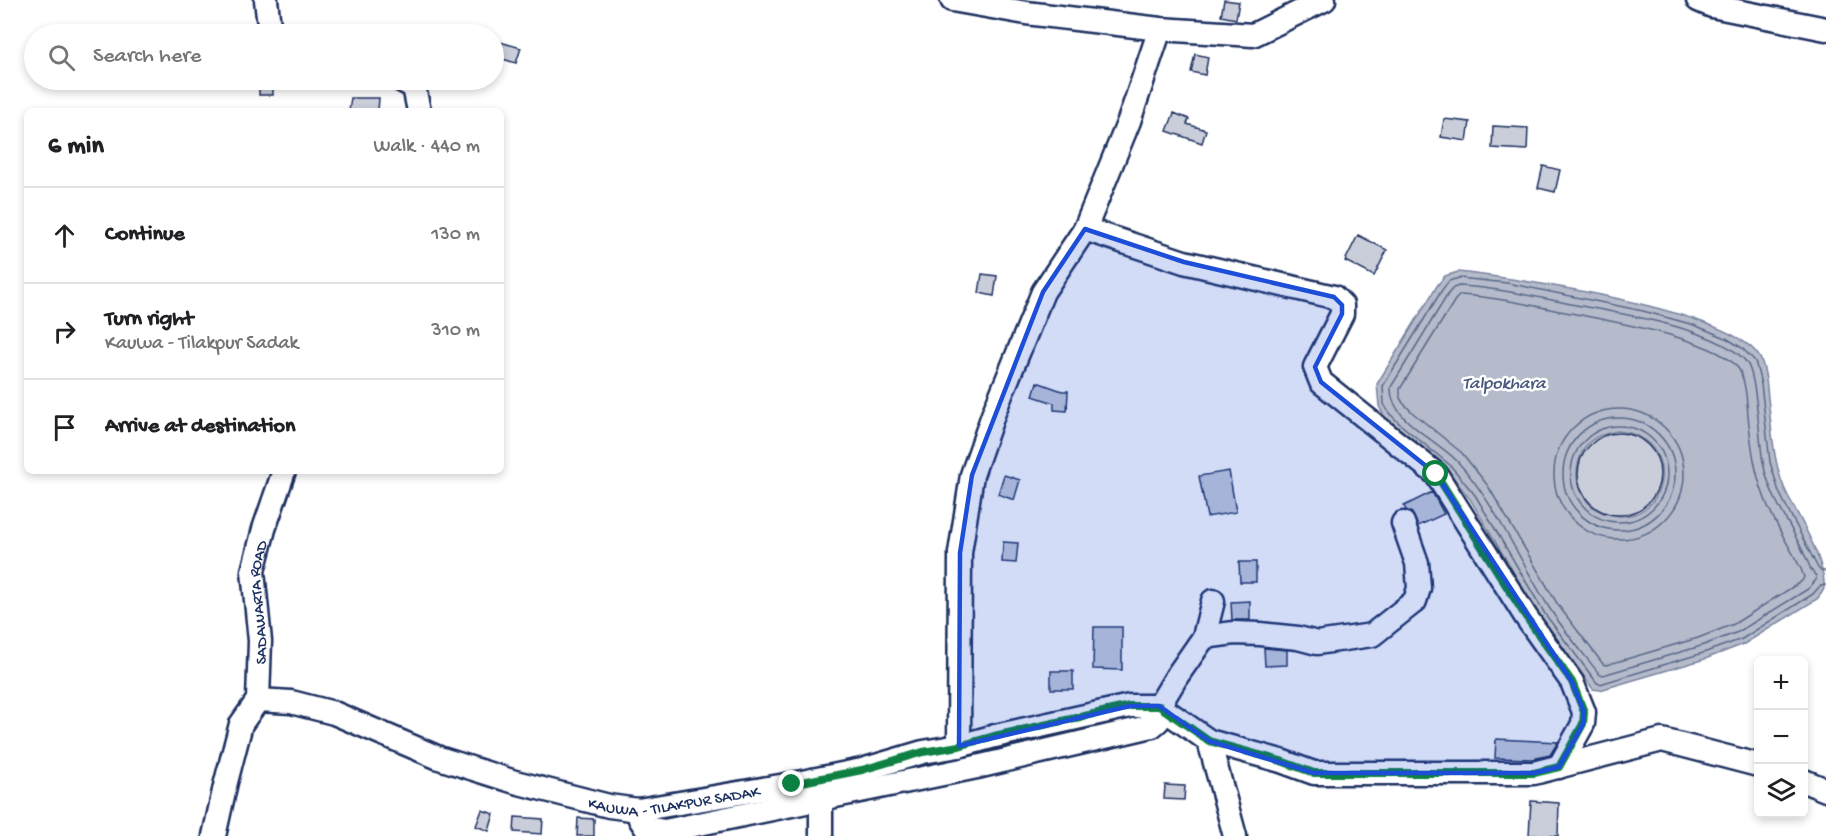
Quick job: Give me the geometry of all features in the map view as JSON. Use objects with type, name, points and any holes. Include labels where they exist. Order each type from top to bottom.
[{"type":"street","points":[[266,0],[269,24]]},
{"type":"street","points":[[952,0],[1026,13],[1160,30],[1253,35],[1324,0]]},
{"type":"street","points":[[1698,0],[1712,6],[1826,29]]},
{"type":"street","points":[[959,746],[960,552],[972,475],[994,412],[1043,292],[1085,229],[1129,120],[1160,30]]},
{"type":"street","points":[[415,90],[418,108]]},
{"type":"street","points":[[1085,229],[1184,262],[1334,297],[1342,304],[1342,314],[1315,367],[1321,382],[1436,474],[1526,617],[1572,682],[1584,712],[1583,724],[1559,767]]},
{"type":"street","name":"SADAWARTA ROAD","points":[[258,700],[260,641],[253,571],[264,529],[283,474]]},
{"type":"street","points":[[1204,637],[1234,633],[1260,634],[1298,638],[1317,643],[1372,634],[1415,601],[1419,588],[1417,564],[1403,523]]},
{"type":"street","points":[[638,810],[640,819],[646,828],[664,831],[976,767],[1152,726],[1158,721],[1159,706],[1204,637],[1213,601]]},
{"type":"street","points":[[214,836],[241,724],[258,700]]},
{"type":"street","name":"KAUWA - TILAKPUR SADAK","points":[[258,700],[291,702],[334,713],[439,758],[515,782],[609,806],[638,810],[862,770],[923,752],[959,746],[1130,706],[1159,706]]},
{"type":"street","points":[[1159,706],[1209,741],[1281,761],[1314,773],[1534,773],[1662,740],[1754,764]]},
{"type":"street","points":[[1209,741],[1235,836]]},
{"type":"street","points":[[1808,783],[1826,790]]},
{"type":"street","points":[[821,799],[821,836]]},
{"type":"highlighted area","points":[[1085,229],[1184,262],[1334,297],[1342,305],[1342,314],[1315,367],[1321,382],[1436,474],[1572,682],[1584,712],[1583,724],[1559,767],[1534,773],[1314,773],[1209,741],[1159,706],[1130,706],[959,746],[960,553],[972,475],[1043,292]]},
{"type":"water","name":"Talpokhara","points":[[1458,272],[1486,275],[1621,299],[1710,325],[1742,341],[1760,358],[1764,367],[1779,473],[1817,554],[1824,578],[1824,588],[1817,599],[1744,644],[1705,659],[1600,690],[1593,689],[1540,617],[1470,499],[1447,470],[1397,429],[1384,416],[1379,406],[1377,384],[1445,276]],"holes":[[[1617,431],[1638,437],[1653,448],[1660,464],[1661,480],[1656,496],[1645,508],[1629,515],[1599,511],[1586,499],[1578,484],[1577,469],[1581,455],[1589,442],[1603,435]]]},
{"type":"building","points":[[1224,0],[1239,2],[1236,19],[1221,16]]},
{"type":"building","points":[[504,43],[521,48],[516,63],[504,59]]},
{"type":"building","points":[[1195,54],[1208,57],[1205,75],[1191,72]]},
{"type":"building","points":[[259,90],[273,90],[273,95],[259,95]]},
{"type":"building","points":[[351,98],[379,98],[378,108],[349,108]]},
{"type":"building","points":[[1174,113],[1189,119],[1187,124],[1206,130],[1202,143],[1167,131]]},
{"type":"building","points":[[1444,119],[1470,122],[1467,141],[1441,137]]},
{"type":"building","points":[[1493,126],[1528,128],[1527,150],[1492,148]]},
{"type":"building","points":[[1543,166],[1560,170],[1555,192],[1538,188]]},
{"type":"building","points":[[1358,235],[1387,250],[1374,276],[1345,261]]},
{"type":"building","points":[[982,274],[997,276],[994,296],[979,293]]},
{"type":"building","points":[[1037,382],[1068,391],[1067,411],[1054,410],[1054,403],[1033,396]]},
{"type":"building","points":[[1619,433],[1635,437],[1648,445],[1656,458],[1660,474],[1656,490],[1648,503],[1635,511],[1619,515],[1603,511],[1590,503],[1582,490],[1578,474],[1582,458],[1590,445],[1603,437]]},
{"type":"building","points":[[1229,471],[1236,512],[1207,517],[1199,476]]},
{"type":"building","points":[[1004,475],[1020,480],[1014,500],[998,494]]},
{"type":"building","points":[[1432,492],[1444,514],[1418,526],[1412,513],[1404,506]]},
{"type":"building","points":[[1003,542],[1018,543],[1016,563],[1002,562]]},
{"type":"building","points":[[1239,562],[1256,562],[1256,582],[1240,582]]},
{"type":"building","points":[[1250,601],[1250,620],[1232,620],[1231,602]]},
{"type":"building","points":[[1094,627],[1122,627],[1122,670],[1093,669]]},
{"type":"building","points":[[1264,648],[1287,650],[1287,665],[1265,666]]},
{"type":"building","points":[[1051,671],[1073,671],[1073,689],[1051,689]]},
{"type":"building","points":[[1496,739],[1558,742],[1550,755],[1532,759],[1495,758]]},
{"type":"building","points":[[1165,785],[1185,786],[1184,800],[1164,799]]},
{"type":"building","points":[[1531,801],[1559,803],[1558,836],[1529,835]]},
{"type":"building","points":[[482,810],[494,814],[489,831],[476,826]]},
{"type":"building","points":[[515,817],[543,819],[542,834],[514,832]]},
{"type":"building","points":[[578,818],[594,819],[594,836],[577,836]]},
{"type":"route","points":[[792,784],[862,770],[923,752],[959,746],[1130,706],[1159,706],[1209,741],[1281,761],[1314,773],[1534,773],[1559,767],[1583,724],[1584,712],[1572,682],[1526,617],[1436,474]]}]
